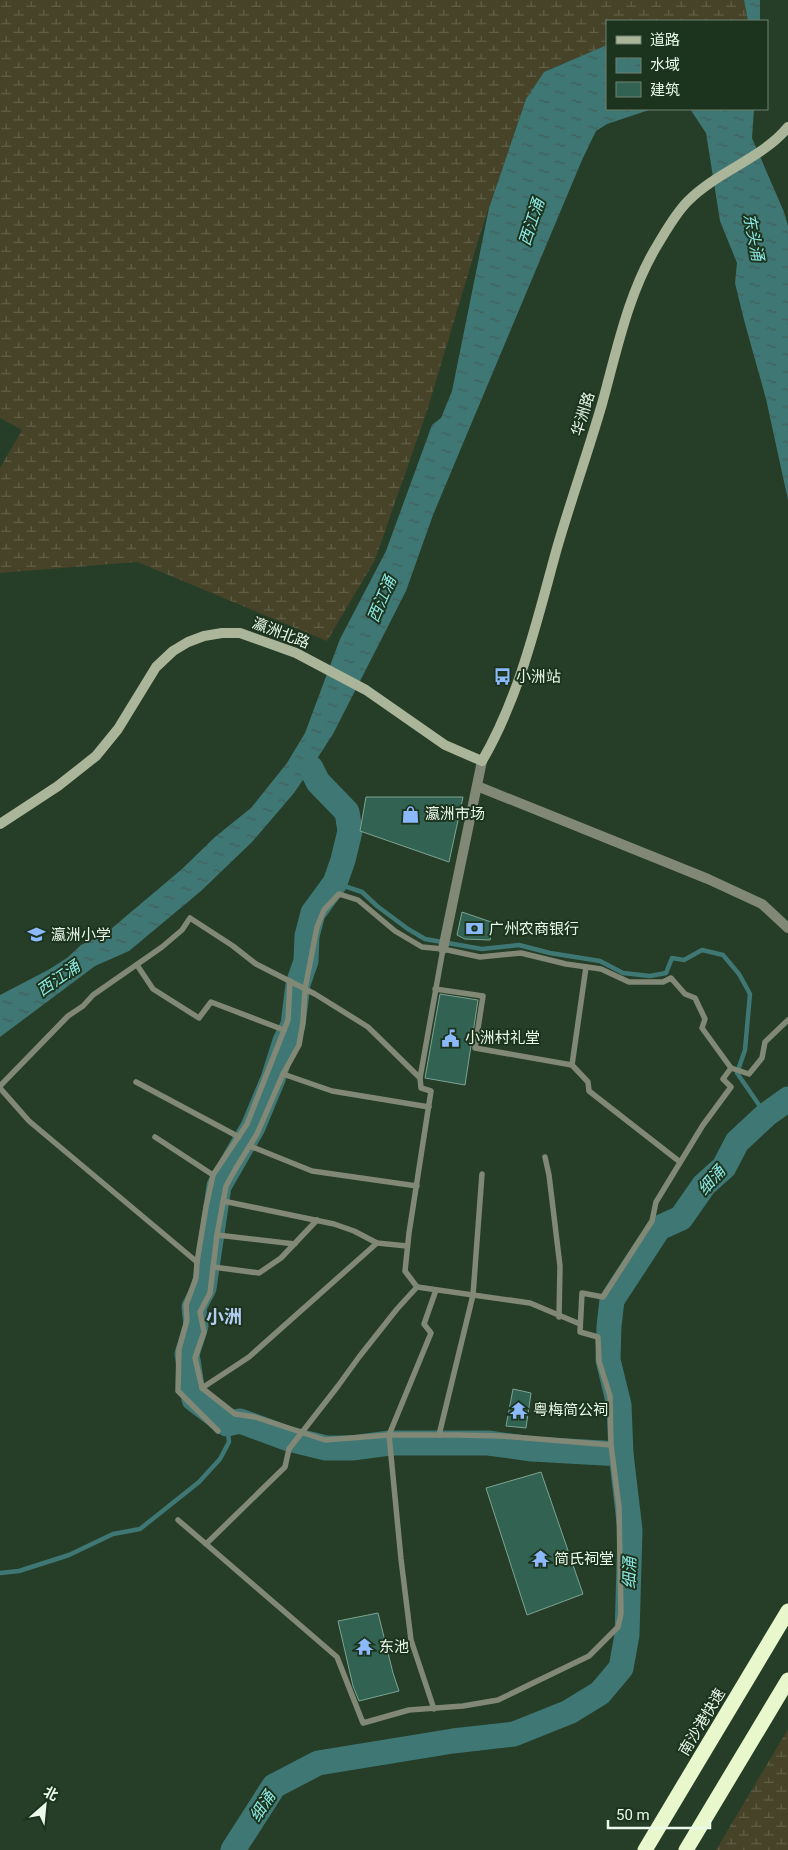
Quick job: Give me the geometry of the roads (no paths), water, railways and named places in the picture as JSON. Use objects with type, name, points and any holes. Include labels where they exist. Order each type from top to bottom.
[{"type":"highway","name":"南沙港快速","points":[[645,1850],[788,1612]]},
{"type":"highway","points":[[686,1850],[788,1680]]},
{"type":"main road","name":"华洲路","points":[[482,761],[500,726],[519,678],[601,406],[629,306],[639,280],[657,246],[689,200],[783,133],[788,127]]},
{"type":"main road","name":"瀛洲北路","points":[[0,824],[58,786],[96,756],[130,711],[156,666],[188,642],[222,632],[240,633],[296,653],[366,690],[445,745],[482,761]]},
{"type":"street","points":[[443,949],[482,761]]},
{"type":"street","points":[[477,786],[708,879],[762,904],[788,928]]},
{"type":"lane","points":[[612,1445],[501,1436],[389,1435],[325,1440],[255,1417],[235,1414],[202,1388],[195,1358],[204,1332],[200,1312],[210,1294],[217,1235],[226,1186],[257,1134],[283,1074],[299,1045],[303,1022],[305,989],[317,927],[324,910],[339,894],[358,900],[395,931],[422,947],[443,949],[480,957],[521,954],[566,964],[601,969],[629,982],[663,982],[671,978],[685,994],[695,998],[705,1019],[702,1028],[731,1068],[749,1074],[762,1058],[765,1042],[788,1020]]},
{"type":"lane","points":[[197,1262],[29,1121],[0,1087],[68,1016],[84,1006],[93,995],[162,947],[182,930],[190,918],[233,946],[256,964],[305,989],[368,1026],[420,1078]]},
{"type":"lane","points":[[443,949],[420,1078],[421,1088],[431,1091],[407,1246],[405,1271],[418,1287],[530,1303],[559,1317],[580,1324]]},
{"type":"lane","points":[[137,965],[153,989],[198,1018],[211,1002],[284,1030]]},
{"type":"lane","points":[[572,1065],[586,966]]},
{"type":"lane","points":[[218,1431],[178,1391],[179,1349],[187,1320],[186,1305],[196,1278],[206,1207],[213,1176],[247,1124],[288,1020],[290,981]]},
{"type":"lane","points":[[435,989],[483,996],[475,1048],[572,1065],[588,1082],[589,1091],[680,1162]]},
{"type":"lane","points":[[178,1520],[337,1657],[363,1723],[409,1710],[434,1709],[498,1700],[589,1656],[618,1627],[622,1614],[622,1557],[612,1445],[610,1396],[599,1361],[598,1337],[580,1332],[582,1293],[603,1296],[652,1221],[656,1202],[680,1162],[703,1125],[731,1087],[723,1079],[731,1068]]},
{"type":"lane","points":[[283,1074],[332,1091],[429,1108]]},
{"type":"lane","points":[[136,1082],[239,1138]]},
{"type":"lane","points":[[156,1137],[213,1176]]},
{"type":"lane","points":[[250,1146],[312,1171],[417,1186]]},
{"type":"lane","points":[[544,1157],[549,1175],[560,1266],[559,1317]]},
{"type":"lane","points":[[439,1435],[473,1295],[482,1174]]},
{"type":"lane","points":[[224,1201],[317,1220],[354,1231],[377,1243],[407,1246]]},
{"type":"lane","points":[[213,1267],[259,1273],[281,1258],[317,1220]]},
{"type":"lane","points":[[217,1235],[295,1244]]},
{"type":"lane","points":[[202,1388],[249,1357],[377,1243]]},
{"type":"lane","points":[[206,1544],[285,1466],[289,1449],[302,1431],[359,1357],[418,1287]]},
{"type":"lane","points":[[434,1709],[412,1640],[401,1559],[389,1435],[431,1332],[424,1324],[436,1290]]},
{"type":"water","points":[[744,0],[760,0],[760,20],[748,20]]},
{"type":"water","name":"西江涌","points":[[606,45],[606,110],[649,110],[607,124],[596,131],[582,160],[433,515],[406,591],[333,734],[294,793],[252,842],[201,891],[129,951],[95,966],[0,1037],[0,995],[48,970],[67,958],[81,945],[105,934],[182,869],[215,837],[251,808],[287,763],[305,733],[340,639],[386,551],[432,425],[441,418],[452,391],[489,208],[526,99],[544,72]]},
{"type":"water","name":"东头涌","points":[[691,110],[754,110],[752,138],[784,212],[788,226],[788,500],[766,399],[735,283],[737,263],[720,221],[706,133]]},
{"type":"waterway","points":[[311,768],[318,782],[347,812],[350,831],[335,883],[313,913],[307,936],[306,961],[298,984],[293,1025],[285,1041],[273,1079],[253,1127],[219,1186],[204,1288],[194,1307],[196,1326],[187,1354],[194,1399],[227,1424],[240,1421],[289,1439],[326,1448],[352,1448],[390,1443],[488,1443],[532,1449],[621,1454]]},
{"type":"waterway","points":[[335,883],[362,892],[377,906],[425,939],[482,949],[519,945],[550,953],[600,961],[623,973],[650,976],[666,973],[672,958],[684,960],[702,950],[723,955],[739,974],[750,994],[745,1050],[737,1073],[766,1115]]},
{"type":"waterway","name":"细涌","points":[[233,1850],[274,1786],[318,1763],[453,1741],[514,1734],[569,1712],[600,1693],[621,1668],[627,1635],[630,1530],[621,1454],[619,1405],[608,1360],[612,1300],[659,1228],[681,1218],[704,1185],[724,1167],[737,1142],[766,1115],[788,1099]]},
{"type":"waterway","points":[[0,1573],[19,1571],[69,1555],[113,1534],[140,1529],[199,1482],[220,1459],[229,1442],[227,1424]]},
{"type":"place","name":"小洲站","points":[[502,677]]},
{"type":"place","name":"瀛洲市场","points":[[411,814]]},
{"type":"place","name":"广州农商银行","points":[[475,929]]},
{"type":"place","name":"瀛洲小学","points":[[37,935]]},
{"type":"place","name":"小洲村礼堂","points":[[451,1038]]},
{"type":"place","name":"粤梅简公祠","points":[[519,1410]]},
{"type":"place","name":"简氏祠堂","points":[[540,1559]]},
{"type":"place","name":"东池","points":[[365,1647]]},
{"type":"district","name":"小洲","points":[[224,1317]]}]
